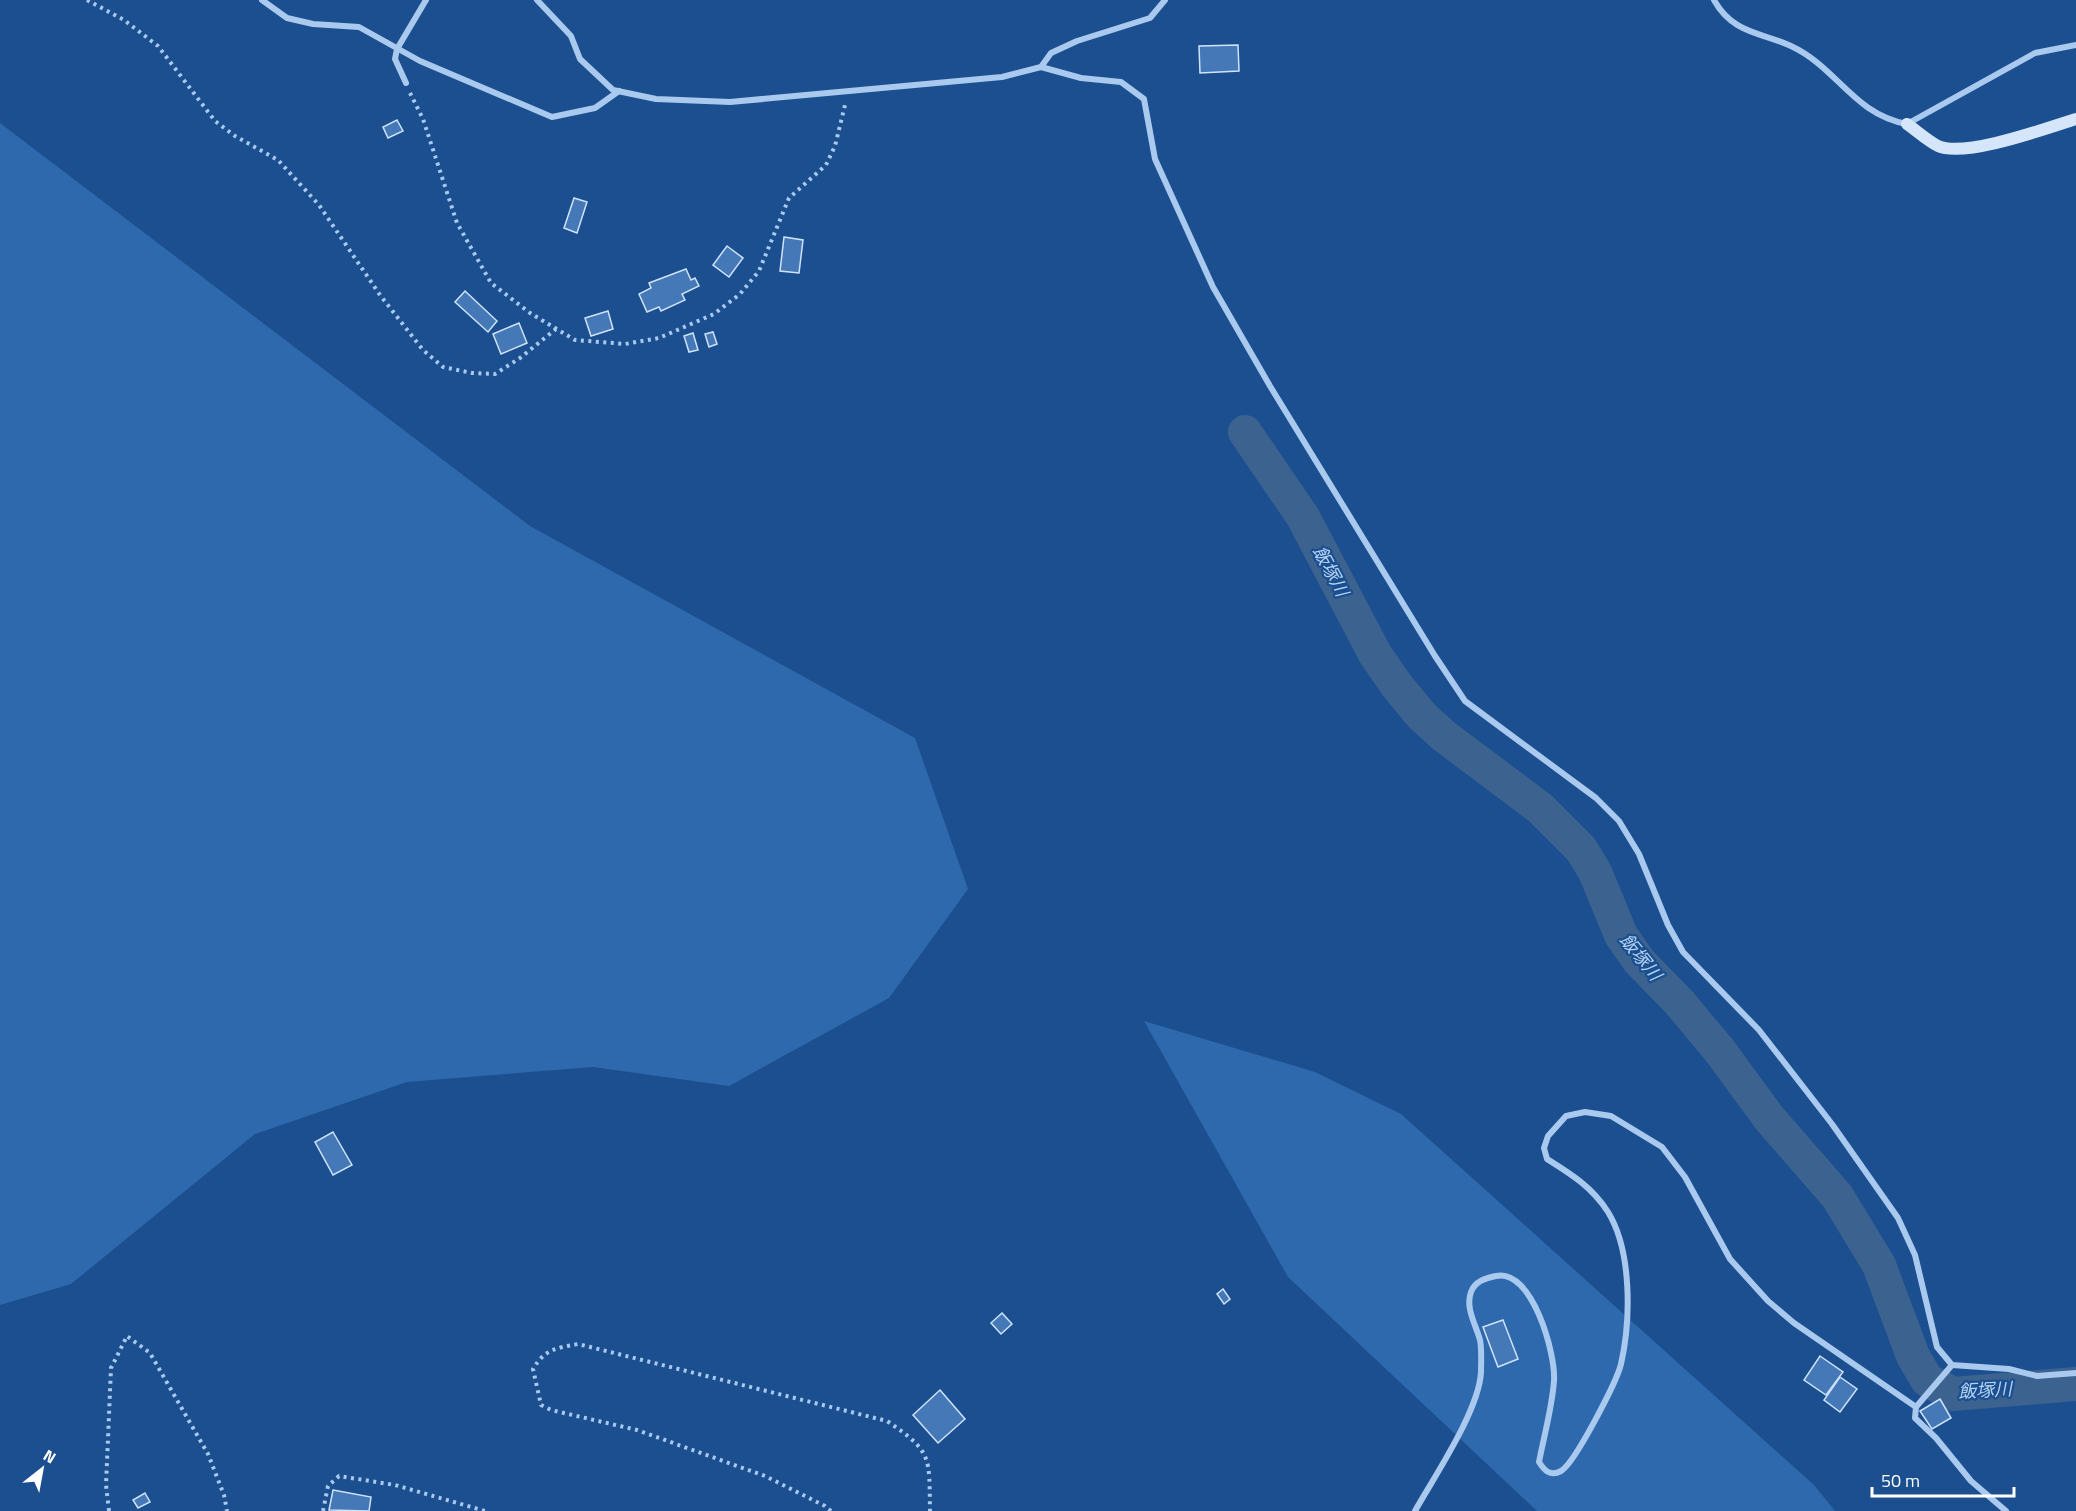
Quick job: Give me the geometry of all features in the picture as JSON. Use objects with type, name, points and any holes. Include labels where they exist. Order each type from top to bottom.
[{"type":"street","points":[[262,0],[286,18],[313,24],[359,27],[397,49],[552,117],[595,108],[619,91]]},
{"type":"street","points":[[406,83],[395,59],[397,49],[426,0]]},
{"type":"street","points":[[537,0],[571,36],[580,59],[613,90],[656,99],[730,102],[1002,77],[1041,67],[1081,78],[1121,82],[1144,99],[1155,159],[1213,287],[1276,396],[1435,656],[1465,701],[1596,798],[1619,821],[1639,854],[1668,925],[1683,952],[1759,1030],[1832,1124],[1898,1218],[1916,1255],[1937,1347],[1952,1365],[2009,1369],[2037,1376],[2076,1373]]},
{"type":"street","points":[[1041,67],[1051,53],[1077,41],[1150,18],[1165,0]]},
{"type":"street","points":[[1714,0],[1720,10],[1749,33],[1791,46],[1823,66],[1863,106],[1890,121],[1907,124],[1940,146],[1960,147],[1993,143],[2076,119]]},
{"type":"street","points":[[1907,124],[2035,53],[2076,45]]},
{"type":"street","points":[[1414,1511],[1471,1406],[1480,1375],[1481,1343],[1469,1308],[1471,1291],[1482,1279],[1503,1274],[1515,1279],[1531,1298],[1548,1343],[1554,1380],[1539,1462],[1546,1471],[1552,1473],[1562,1471],[1585,1439],[1621,1365],[1628,1295],[1621,1240],[1608,1212],[1587,1184],[1547,1159],[1544,1148],[1548,1136],[1566,1116],[1585,1112],[1611,1116],[1662,1147],[1685,1177],[1730,1259],[1768,1301],[1794,1323],[1916,1407]]},
{"type":"street","points":[[1952,1365],[1916,1407],[1915,1418],[1936,1438],[1971,1481],[2006,1511]]},
{"type":"path","points":[[87,0],[124,20],[158,46],[215,121],[235,136],[278,160],[319,206],[380,295],[423,350],[443,367],[472,373],[495,374],[520,358],[556,329]]},
{"type":"path","points":[[406,83],[423,118],[457,223],[491,283],[530,313],[575,340],[626,344],[659,338],[714,314],[740,294],[759,271],[789,198],[826,165],[835,147],[848,92]]},
{"type":"path","points":[[110,1511],[106,1485],[111,1368],[127,1336],[150,1353],[202,1444],[224,1495],[227,1511]]},
{"type":"path","points":[[831,1511],[765,1476],[637,1430],[551,1410],[541,1405],[533,1369],[541,1356],[555,1348],[578,1344],[887,1421],[915,1440],[926,1455],[930,1511]]},
{"type":"path","points":[[323,1511],[328,1486],[339,1476],[395,1485],[485,1511]]},
{"type":"shaded area","points":[[0,123],[530,526],[915,738],[968,889],[889,998],[729,1086],[593,1067],[407,1082],[255,1134],[71,1284],[0,1305]]},
{"type":"shaded area","points":[[1144,1021],[1315,1072],[1401,1114],[1814,1485],[1835,1511],[1537,1511],[1288,1277]]},
{"type":"building","points":[[1238,45],[1239,71],[1200,73],[1199,46]]},
{"type":"building","points":[[397,120],[403,131],[388,138],[383,127]]},
{"type":"building","points":[[574,198],[587,202],[577,233],[564,228]]},
{"type":"building","points":[[784,237],[803,240],[799,273],[780,271]]},
{"type":"building","points":[[727,246],[743,258],[729,277],[713,265]]},
{"type":"building","points":[[686,269],[691,280],[695,278],[699,286],[682,294],[685,300],[661,311],[659,307],[647,312],[639,294],[651,288],[649,283]]},
{"type":"building","points":[[465,291],[497,321],[488,332],[455,302]]},
{"type":"building","points":[[608,311],[613,329],[591,336],[585,318]]},
{"type":"building","points":[[519,323],[527,343],[501,354],[493,334]]},
{"type":"building","points":[[713,332],[717,344],[709,347],[705,334]]},
{"type":"building","points":[[693,333],[698,350],[689,352],[684,336]]},
{"type":"building","points":[[333,1132],[352,1165],[333,1175],[315,1142]]},
{"type":"building","points":[[1223,1289],[1230,1299],[1224,1304],[1217,1294]]},
{"type":"building","points":[[1002,1313],[1012,1324],[1001,1334],[991,1323]]},
{"type":"building","points":[[1503,1320],[1518,1359],[1498,1367],[1483,1327]]},
{"type":"building","points":[[1820,1356],[1843,1372],[1826,1395],[1804,1380]]},
{"type":"building","points":[[1840,1377],[1857,1389],[1840,1412],[1824,1400]]},
{"type":"building","points":[[940,1390],[965,1419],[938,1443],[913,1415]]},
{"type":"building","points":[[1940,1399],[1951,1418],[1932,1429],[1920,1411]]},
{"type":"building","points":[[333,1490],[371,1497],[369,1511],[329,1510]]},
{"type":"building","points":[[145,1493],[150,1502],[138,1508],[133,1500]]},
{"type":"waterway","name":"飯塚川","points":[[1245,432],[1303,517],[1375,654],[1397,686],[1422,716],[1444,736],[1540,808],[1581,849],[1595,872],[1621,935],[1639,961],[1679,1002],[1720,1051],[1769,1118],[1837,1196],[1879,1265],[1913,1356],[1927,1380],[1953,1394],[2076,1384]]}]
